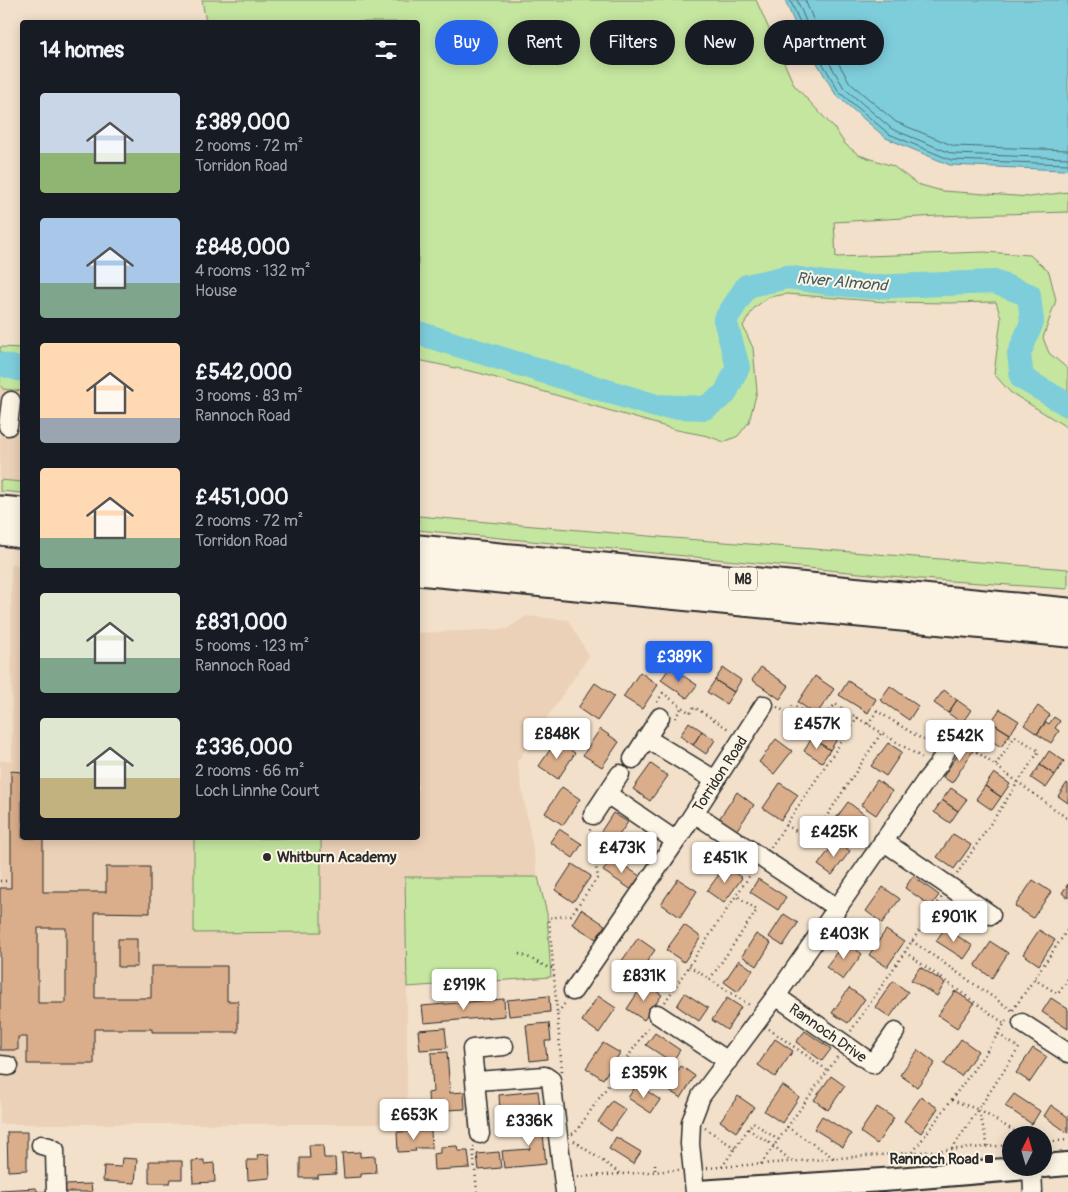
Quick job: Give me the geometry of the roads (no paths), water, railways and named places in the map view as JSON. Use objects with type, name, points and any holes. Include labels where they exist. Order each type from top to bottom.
[{"type":"highway","points":[[0,509],[20,511]]},
{"type":"highway","points":[[0,532],[20,535]]},
{"type":"highway","name":"M8","points":[[420,548],[1068,611]]},
{"type":"highway","name":"M8","points":[[420,572],[1068,634]]},
{"type":"main road","points":[[1052,1165],[1068,1164]]},
{"type":"main road","points":[[697,1192],[829,1188],[897,1179],[1002,1170]]},
{"type":"street","points":[[8,426],[11,401]]},
{"type":"street","name":"Torridon Road","points":[[573,990],[676,841],[764,705]]},
{"type":"street","points":[[633,759],[646,738],[657,711]]},
{"type":"street","points":[[646,738],[715,780]]},
{"type":"street","points":[[697,1192],[690,1144],[692,1119],[701,1096],[776,996],[944,754]]},
{"type":"street","points":[[594,815],[620,774]]},
{"type":"street","points":[[607,794],[676,841]]},
{"type":"street","points":[[694,813],[837,908]]},
{"type":"street","points":[[883,842],[991,915]]},
{"type":"street","name":"Rannoch Drive","points":[[776,996],[873,1064],[895,1032]]},
{"type":"street","points":[[657,1014],[728,1061]]},
{"type":"street","points":[[1013,1017],[1068,1053]]},
{"type":"street","points":[[480,1134],[477,1081],[472,1049],[504,1046]]},
{"type":"street","points":[[477,1081],[545,1076],[551,1080],[564,1185]]},
{"type":"street","points":[[41,1145],[49,1146],[55,1150],[56,1192]]},
{"type":"street","points":[[1032,1176],[1033,1192]]},
{"type":"water","points":[[785,0],[1068,0],[1068,169],[950,165],[886,138],[836,95],[818,65],[884,65],[884,20],[793,20]]},
{"type":"waterway","name":"River Almond","points":[[420,334],[656,406],[705,408],[725,394],[738,367],[725,320],[747,286],[787,277],[870,287],[994,282],[1029,295],[1032,322],[1019,354],[1022,378],[1068,405]]},
{"type":"waterway","name":"River Almond","points":[[0,364],[20,369]]},
{"type":"place","name":"Whitburn Academy","points":[[267,857]]},
{"type":"place","name":"Rannoch Road","points":[[989,1159]]}]
